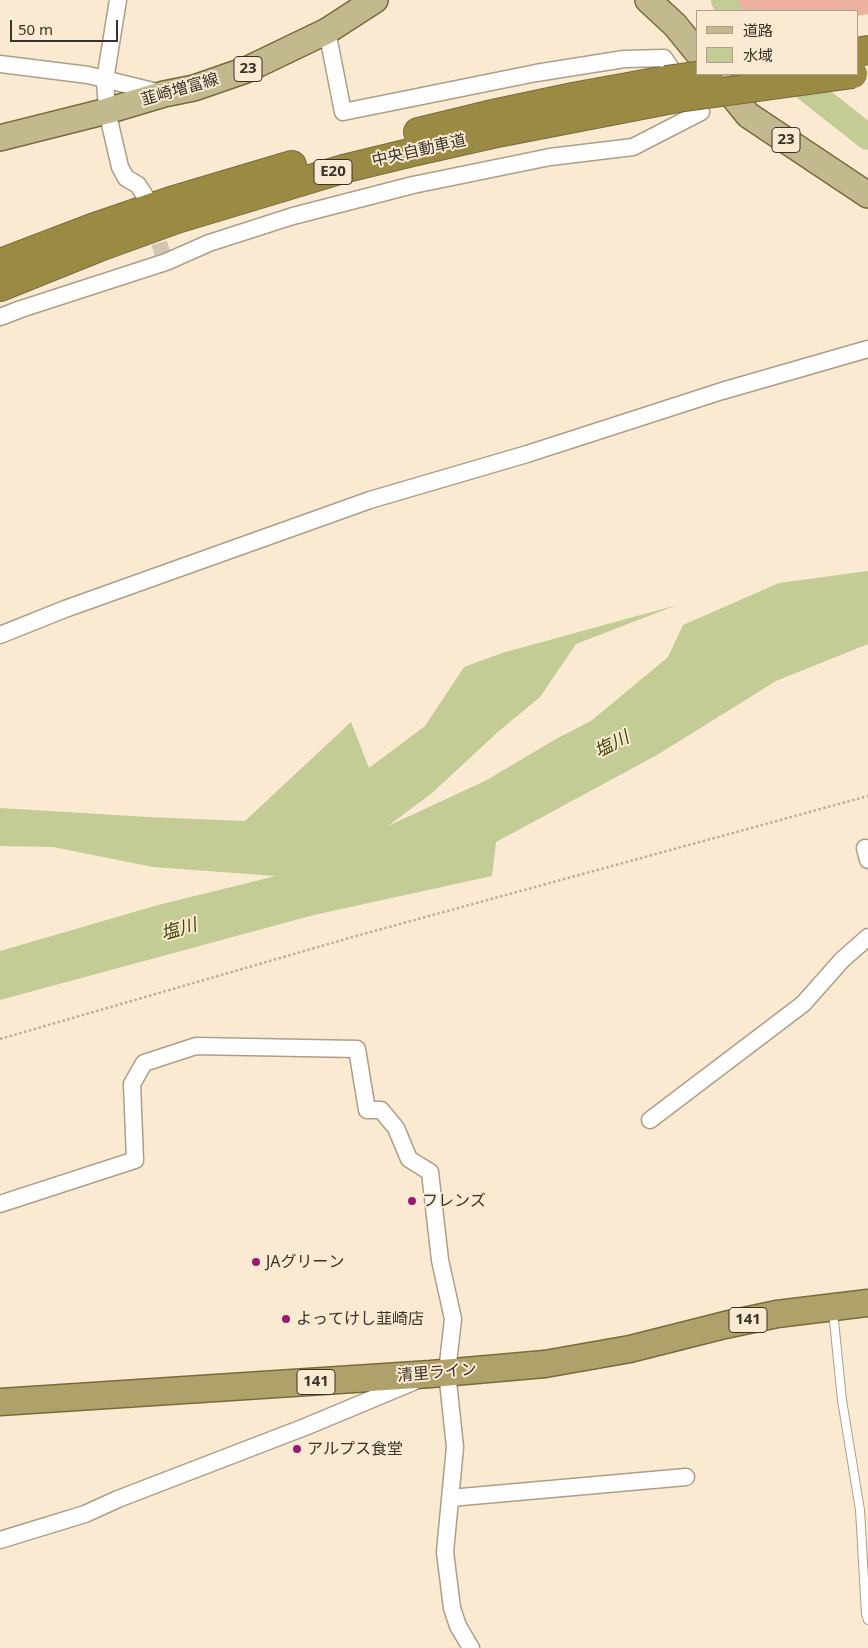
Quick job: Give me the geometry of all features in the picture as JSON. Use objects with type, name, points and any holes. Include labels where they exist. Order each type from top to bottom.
[{"type":"highway","name":"中央自動車道","points":[[0,287],[97,248],[177,219],[343,169],[672,89],[707,75]]},
{"type":"highway","name":"中央自動車道","points":[[0,263],[92,228],[171,201],[340,152],[488,115],[573,97],[843,75]]},
{"type":"highway","name":"清里ライン","points":[[0,1402],[439,1373],[554,1362],[630,1349],[777,1314],[868,1303]]},
{"type":"main road","name":"韮崎増富線","points":[[0,138],[107,112],[164,94],[194,88],[246,70],[327,32],[375,0]]},
{"type":"main road","points":[[648,0],[675,25],[696,51]]},
{"type":"main road","name":"23","points":[[715,75],[748,115],[868,195]]},
{"type":"street","points":[[118,0],[105,80],[107,112],[120,168],[126,178],[138,185],[145,196]]},
{"type":"street","points":[[0,317],[209,243],[283,219],[413,185],[550,157],[633,147],[701,112],[664,58],[624,59],[536,73],[343,112],[327,32]]},
{"type":"street","points":[[0,64],[88,75],[164,94]]},
{"type":"street","points":[[0,635],[65,609],[370,500],[527,454],[722,391],[868,350]]},
{"type":"street","points":[[650,1120],[804,1004],[842,960],[868,937]]},
{"type":"street","points":[[0,1204],[135,1160],[132,1084],[144,1062],[196,1046],[357,1050],[367,1110],[381,1110],[396,1128],[409,1159],[430,1172],[440,1260],[453,1319],[439,1373],[455,1447],[445,1552],[452,1608],[458,1626],[471,1648]]},
{"type":"street","points":[[0,1540],[85,1514],[118,1499],[306,1427],[439,1373]]},
{"type":"street","points":[[450,1498],[686,1477]]},
{"type":"lane","points":[[833,1307],[842,1400],[860,1510],[866,1614],[868,1620]]},
{"type":"path","points":[[0,1039],[356,936],[868,796]]},
{"type":"shaded area","points":[[717,0],[868,0],[868,14],[858,16],[858,10],[720,10]]},
{"type":"water","name":"塩川","points":[[868,571],[868,644],[776,681],[657,755],[496,842],[492,876],[314,915],[0,1000],[0,951],[158,905],[276,876],[153,867],[53,847],[0,846],[0,808],[245,821],[351,722],[369,768],[425,726],[464,667],[502,653],[677,605],[576,644],[540,697],[499,731],[432,793],[388,826],[487,780],[554,740],[591,721],[668,657],[683,625],[779,583]]},
{"type":"waterway","points":[[724,0],[729,10]]},
{"type":"waterway","points":[[789,75],[868,137]]},
{"type":"tunnel","points":[[152,220],[163,255]]},
{"type":"place","name":"フレンズ","points":[[412,1201]]},
{"type":"place","name":"JAグリーン","points":[[256,1262]]},
{"type":"place","name":"よってけし韮崎店","points":[[286,1319]]},
{"type":"place","name":"アルプス食堂","points":[[297,1449]]}]
